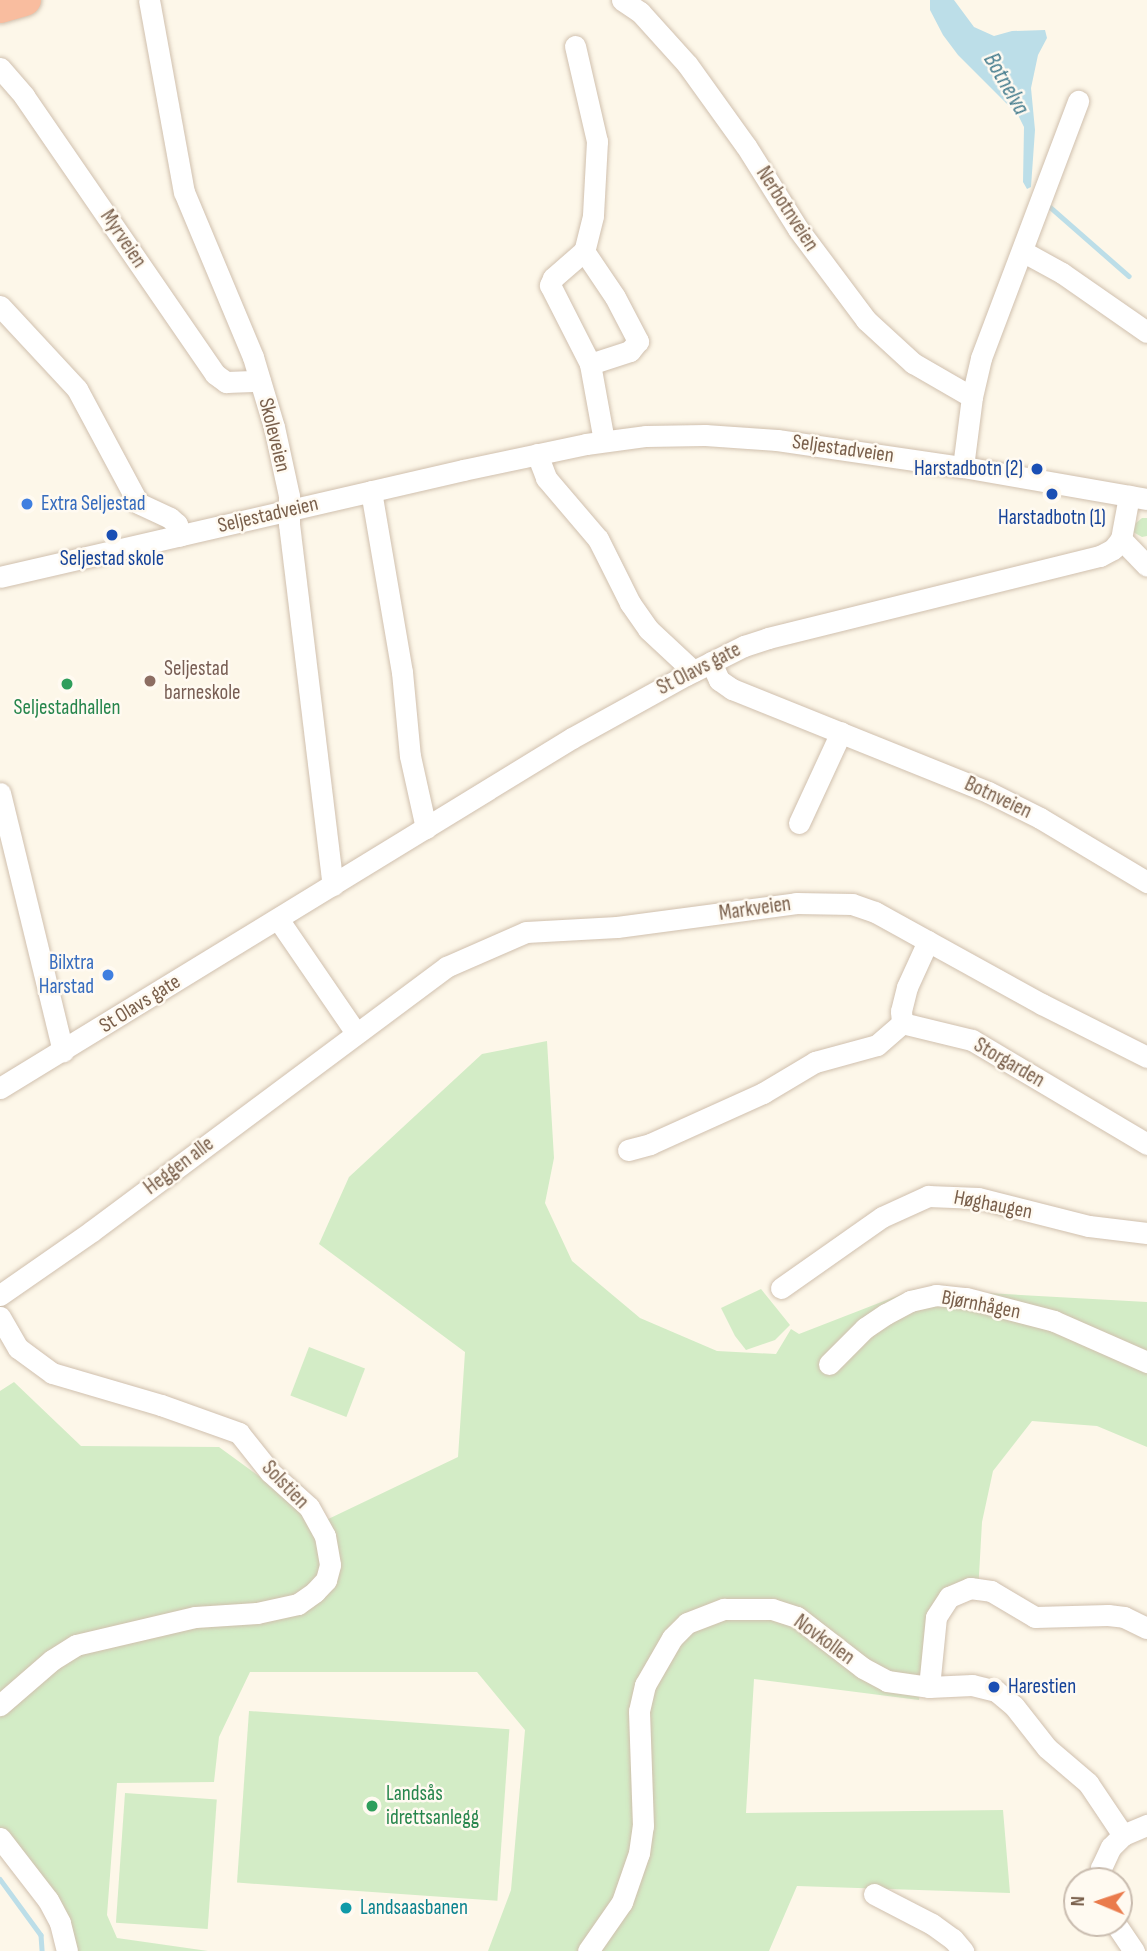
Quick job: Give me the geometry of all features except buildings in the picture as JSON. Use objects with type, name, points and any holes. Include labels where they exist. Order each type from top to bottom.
[{"type":"highway","points":[[0,7],[24,0]]},
{"type":"street","name":"Skoleveien","points":[[149,0],[184,192],[260,381],[276,439],[289,510],[333,885]]},
{"type":"street","name":"Nerbotnveien","points":[[622,0],[639,12],[687,64],[746,146],[798,229],[866,320],[913,363],[972,397]]},
{"type":"street","points":[[575,46],[597,141],[593,216],[584,251],[553,278],[550,285],[590,364],[604,441]]},
{"type":"street","name":"Myrveien","points":[[0,68],[24,96],[215,374],[226,382],[260,381]]},
{"type":"street","points":[[963,467],[972,397],[981,358],[1078,102]]},
{"type":"street","points":[[584,251],[638,341],[630,351],[590,364]]},
{"type":"street","points":[[1022,251],[1062,273],[1147,332]]},
{"type":"street","points":[[0,306],[78,389],[138,503],[170,518],[177,524],[180,536]]},
{"type":"street","name":"Seljestadveien","points":[[0,577],[537,454],[604,441],[674,435],[751,437],[963,467],[1138,498]]},
{"type":"street","name":"Botnveien","points":[[537,454],[546,478],[598,539],[622,589],[659,642],[682,659],[702,667],[724,685],[994,794],[1040,818],[1147,882]]},
{"type":"street","points":[[371,491],[402,672],[410,756],[426,828]]},
{"type":"street","points":[[1138,498],[1121,539],[1147,566]]},
{"type":"street","name":"St Olavs gate","points":[[0,1088],[583,731],[702,667],[768,638],[1100,556],[1113,549],[1121,539]]},
{"type":"street","points":[[799,824],[841,732]]},
{"type":"street","points":[[0,793],[63,1051]]},
{"type":"street","name":"Markveien","points":[[356,1033],[446,967],[526,932],[617,927],[773,906],[824,902],[865,907],[1147,1057]]},
{"type":"street","points":[[278,919],[356,1033]]},
{"type":"street","points":[[628,1150],[650,1144],[751,1099],[815,1062],[877,1045],[902,1023],[901,1012],[907,987],[928,941]]},
{"type":"street","name":"Storgarden","points":[[902,1023],[972,1040],[1147,1144]]},
{"type":"street","name":"Heggen alle","points":[[0,1295],[92,1231],[356,1033]]},
{"type":"street","name":"Høghaugen","points":[[781,1288],[882,1217],[928,1196],[978,1198],[1088,1226],[1147,1233]]},
{"type":"street","name":"Bjørnhågen","points":[[829,1364],[865,1328],[886,1314],[910,1301],[936,1295],[966,1298],[1054,1321],[1147,1363]]},
{"type":"street","name":"Solstien","points":[[0,1317],[18,1348],[52,1373],[161,1405],[239,1433],[270,1472],[309,1507],[325,1536],[330,1565],[326,1580],[316,1592],[298,1604],[257,1613],[195,1617],[76,1645],[52,1660],[0,1705]]},
{"type":"street","points":[[929,1686],[936,1616],[949,1597],[970,1588],[991,1591],[1035,1617],[1116,1616],[1147,1628]]},
{"type":"street","name":"Novkollen","points":[[588,1951],[622,1902],[639,1853],[643,1825],[639,1711],[642,1695],[672,1638],[687,1623],[724,1609],[772,1609],[808,1623],[875,1675],[900,1684],[972,1685],[1006,1697],[1047,1748],[1088,1783],[1123,1835]]},
{"type":"street","points":[[1103,1867],[1105,1856],[1123,1835],[1147,1825]]},
{"type":"street","points":[[0,1838],[48,1899],[60,1923],[66,1951]]},
{"type":"street","points":[[874,1894],[932,1924],[953,1939],[963,1951]]},
{"type":"green space","points":[[1147,518],[1147,536],[1142,537],[1133,532],[1136,523]]},
{"type":"green space","points":[[547,1041],[554,1158],[545,1203],[572,1261],[640,1318],[717,1351],[776,1354],[791,1329],[799,1334],[915,1289],[1147,1302],[1147,1447],[1097,1426],[1032,1421],[993,1471],[982,1522],[978,1593],[931,1618],[919,1700],[754,1679],[746,1813],[1003,1810],[1010,1893],[797,1886],[769,1951],[488,1951],[511,1890],[525,1730],[477,1672],[250,1672],[219,1737],[214,1782],[117,1783],[107,1915],[117,1938],[208,1951],[65,1951],[15,1862],[4,1861],[5,1849],[0,1843],[0,1391],[14,1382],[81,1446],[219,1447],[322,1522],[458,1457],[465,1352],[319,1244],[349,1177],[482,1054]]},
{"type":"green space","points":[[761,1289],[790,1325],[775,1340],[746,1350],[735,1336],[721,1308]]},
{"type":"green space","points":[[309,1347],[365,1369],[346,1417],[290,1396]]},
{"type":"green space","name":"Landsås idrettsanlegg","points":[[249,1711],[509,1729],[497,1901],[237,1883]]},
{"type":"green space","points":[[125,1793],[217,1799],[208,1929],[116,1923]]},
{"type":"water","points":[[930,0],[954,0],[974,27],[994,36],[1012,31],[1045,30],[1047,38],[1038,55],[1031,88],[1035,130],[1031,187],[1027,189],[1023,182],[1024,127],[1018,115],[958,55],[943,35],[930,10]]},
{"type":"waterway","name":"Botnelva","points":[[1049,206],[1129,276]]},
{"type":"waterway","points":[[0,1879],[41,1935],[42,1951]]},
{"type":"place","name":"Harstadbotn (2)","points":[[1037,469]]},
{"type":"place","name":"Harstadbotn (1)","points":[[1052,494]]},
{"type":"place","name":"Extra Seljestad","points":[[27,504]]},
{"type":"place","name":"Seljestad skole","points":[[112,535]]},
{"type":"place","name":"Seljestad barneskole","points":[[150,681]]},
{"type":"place","name":"Seljestadhallen","points":[[67,684]]},
{"type":"place","name":"Bilxtra Harstad","points":[[108,975]]},
{"type":"place","name":"Harestien","points":[[994,1687]]},
{"type":"place","name":"Landsås idrettsanlegg","points":[[372,1806]]},
{"type":"place","name":"Landsaasbanen","points":[[346,1908]]}]
